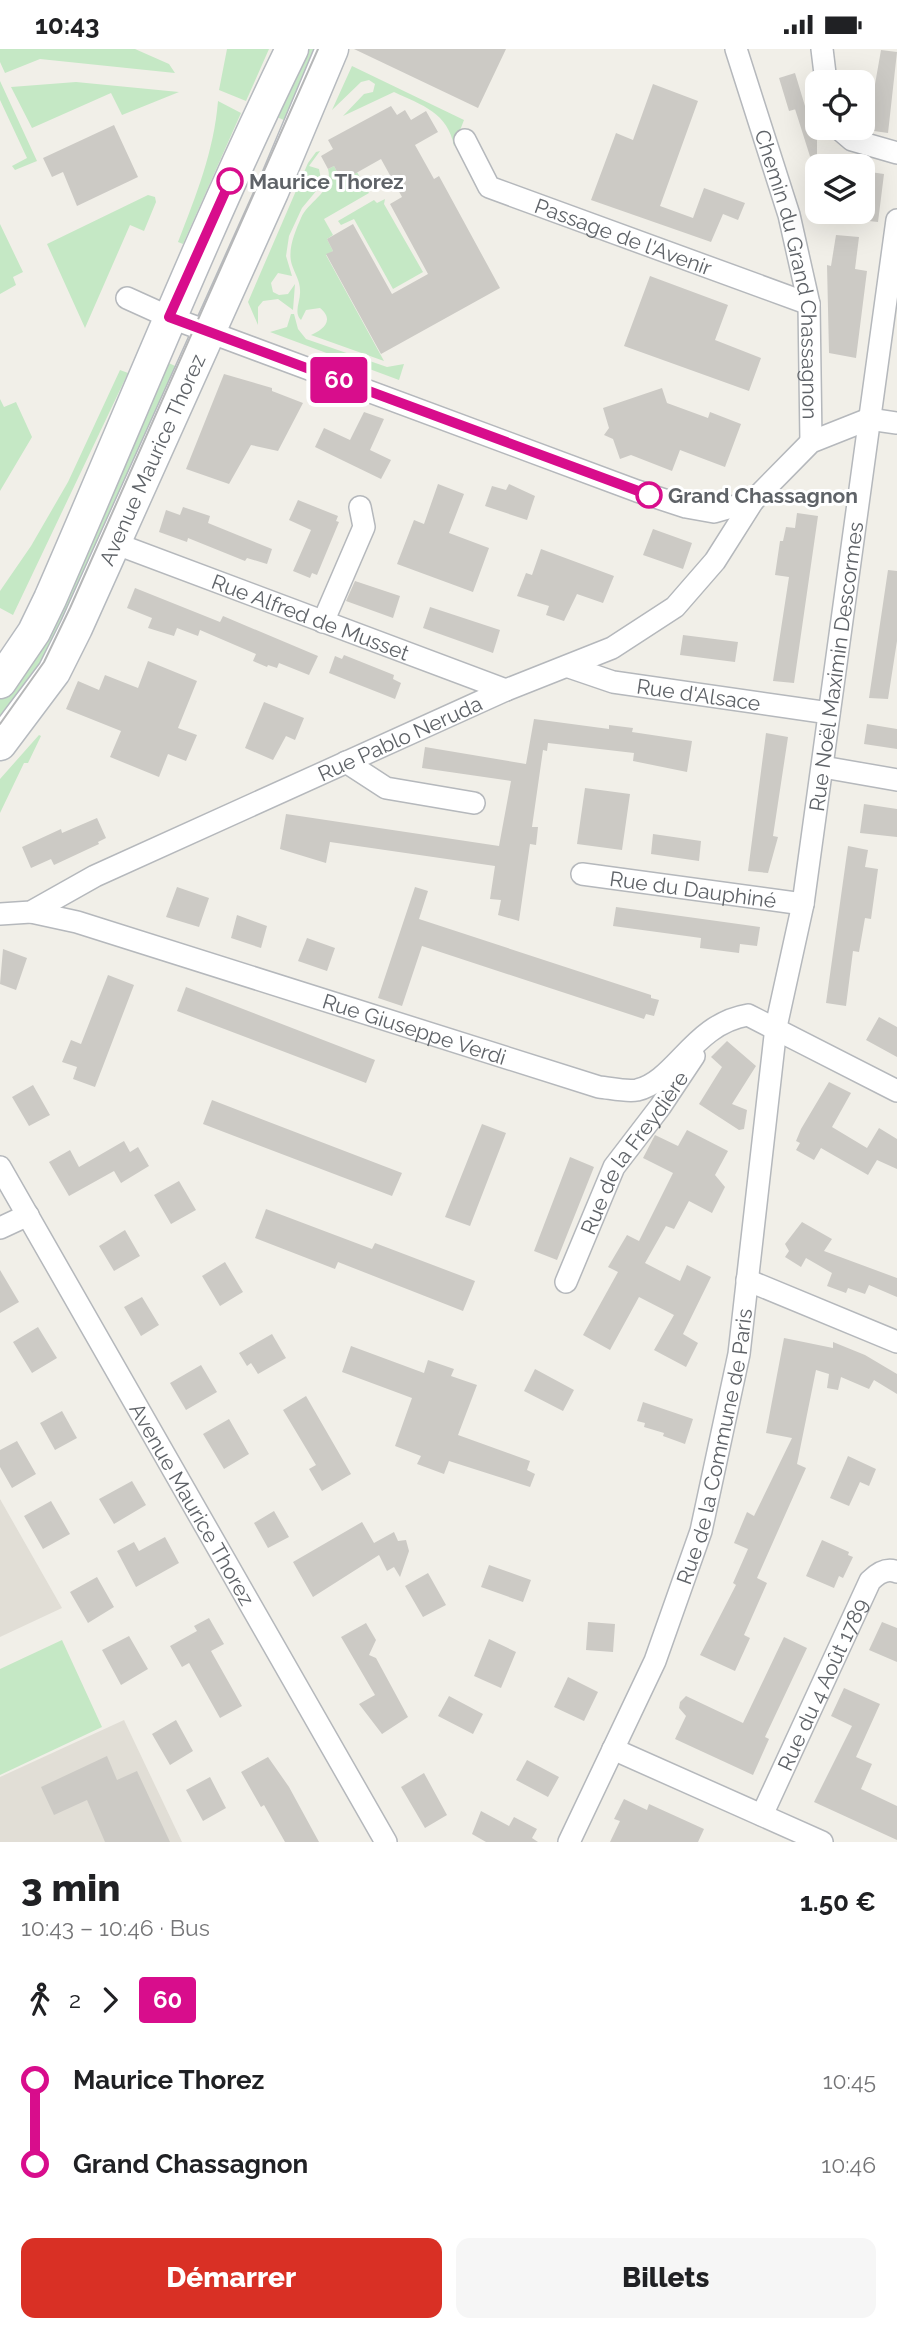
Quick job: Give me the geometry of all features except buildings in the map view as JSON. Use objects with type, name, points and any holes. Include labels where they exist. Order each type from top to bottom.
[{"type":"street","name":"Avenue Maurice Thorez","points":[[0,682],[34,632],[50,599],[138,400],[169,317],[292,49]]},
{"type":"street","name":"Avenue Maurice Thorez","points":[[0,744],[54,672],[210,331],[332,49]]},
{"type":"street","name":"Chemin du Grand Chassagnon","points":[[737,49],[789,215],[808,304],[811,442],[869,419]]},
{"type":"street","points":[[822,49],[825,70]]},
{"type":"street","name":"Passage de l'Avenir","points":[[465,140],[489,187],[808,304]]},
{"type":"street","points":[[852,140],[897,153]]},
{"type":"street","name":"Rue Noël Maximin Descormes","points":[[776,1027],[803,904],[897,220]]},
{"type":"street","points":[[127,298],[169,317],[686,507],[714,512],[752,501]]},
{"type":"street","points":[[869,419],[897,423]]},
{"type":"street","name":"Rue Pablo Neruda","points":[[0,914],[31,912],[95,876],[506,690],[612,648],[675,607],[715,561],[752,501],[811,442]]},
{"type":"street","points":[[323,622],[364,527],[360,507]]},
{"type":"street","name":"Rue Alfred de Musset","points":[[114,543],[506,690]]},
{"type":"street","name":"Rue d'Alsace","points":[[569,667],[613,682],[830,713]]},
{"type":"street","points":[[346,762],[386,788],[474,803]]},
{"type":"street","points":[[823,767],[897,780]]},
{"type":"street","name":"Rue du Dauphiné","points":[[582,874],[803,904]]},
{"type":"street","name":"Rue Giuseppe Verdi","points":[[31,912],[77,922],[599,1087],[635,1090],[650,1084],[712,1027],[729,1018],[748,1015],[897,1091]]},
{"type":"street","name":"Rue de la Freydière","points":[[566,1282],[614,1167],[660,1107],[712,1027]]},
{"type":"street","name":"Rue de la Commune de Paris","points":[[569,1842],[655,1661],[701,1531],[739,1354],[776,1027]]},
{"type":"street","name":"Avenue Maurice Thorez","points":[[0,1167],[386,1842]]},
{"type":"street","points":[[0,1228],[27,1215]]},
{"type":"street","points":[[747,1280],[897,1342]]},
{"type":"street","name":"Rue du 4 Août 1789","points":[[762,1815],[870,1581],[878,1574],[892,1570],[897,1572]]},
{"type":"street","points":[[613,1749],[822,1842]]},
{"type":"shaded area","points":[[0,1499],[62,1608],[0,1637]]},
{"type":"shaded area","points":[[124,1720],[182,1842],[0,1842],[0,1777]]},
{"type":"green space","points":[[0,49],[135,49],[169,64],[175,73],[40,59],[5,73],[0,62]]},
{"type":"green space","points":[[227,49],[269,49],[246,101],[219,90]]},
{"type":"green space","points":[[299,49],[327,49],[296,125],[267,113]]},
{"type":"green space","points":[[352,66],[464,120],[454,146],[446,125],[440,118],[424,106],[394,92],[343,116],[364,94],[373,92],[375,84],[369,80],[361,82],[332,110]]},
{"type":"green space","points":[[0,81],[37,161],[15,170],[12,166],[27,158],[0,100]]},
{"type":"green space","points":[[76,82],[179,92],[122,115],[111,93],[32,128],[11,87]]},
{"type":"green space","points":[[218,101],[241,113],[183,244],[178,242],[208,155]]},
{"type":"green space","points":[[320,151],[309,166],[319,169],[322,184],[302,208],[289,236],[286,256],[292,276],[278,273],[271,283],[273,292],[279,295],[288,294],[295,284],[293,310],[278,299],[263,301],[258,307],[258,325],[248,302],[308,163],[316,152]]},
{"type":"green space","points":[[334,166],[342,181],[357,172],[369,193],[324,219],[333,235],[327,239],[333,251],[326,255],[384,361],[311,335],[319,331],[327,321],[320,308],[306,310],[301,320],[299,317],[300,287],[292,265],[292,241],[305,212],[327,184],[328,169]]},
{"type":"green space","points":[[148,195],[155,197],[156,202],[144,231],[130,225],[85,328],[47,244]]},
{"type":"green space","points":[[385,199],[384,204],[423,272],[393,289],[354,219],[341,225],[338,221],[374,200],[377,203]]},
{"type":"green space","points":[[0,224],[23,272],[13,277],[16,285],[0,294]]},
{"type":"green space","points":[[291,314],[294,314],[298,329],[306,339],[387,367],[404,364],[399,380],[270,332],[287,327]]},
{"type":"green space","points":[[160,359],[186,371],[69,632],[0,737],[0,694]]},
{"type":"green space","points":[[120,370],[128,373],[13,615],[0,608],[0,591],[31,546],[68,482]]},
{"type":"green space","points":[[0,399],[4,407],[16,402],[32,437],[0,491]]},
{"type":"green space","points":[[39,735],[41,736],[28,763],[24,763],[0,813],[0,779]]},
{"type":"green space","points":[[62,1640],[102,1727],[0,1775],[0,1669]]},
{"type":"tram line","points":[[0,724],[44,662],[70,608],[318,49]]},
{"type":"bus line","name":"60","points":[[230,181],[169,317],[649,495]]},
{"type":"place","name":"Maurice Thorez","points":[[230,181]]},
{"type":"place","name":"Grand Chassagnon","points":[[649,495]]}]
